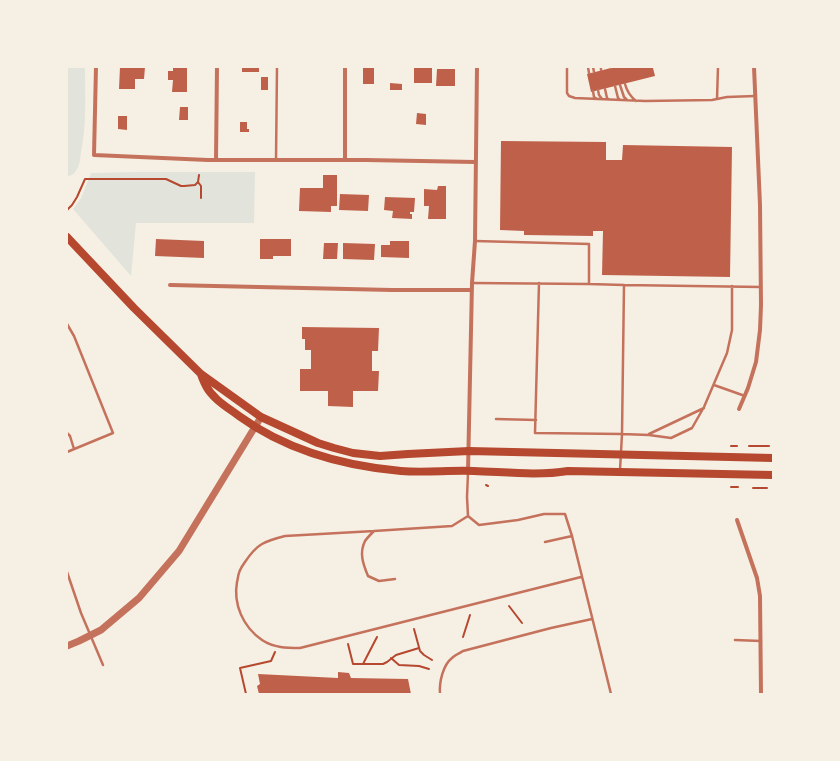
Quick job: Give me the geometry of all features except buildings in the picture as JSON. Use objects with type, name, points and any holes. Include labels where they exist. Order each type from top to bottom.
[{"type":"main road","points":[[67,238],[134,308],[201,374],[261,417],[318,443],[353,453],[380,456],[469,451],[773,458]]},
{"type":"main road","points":[[201,374],[206,386],[214,396],[255,428],[298,448],[349,463],[402,471],[468,471],[552,474],[568,471],[773,475]]},
{"type":"street","points":[[96,67],[94,155],[216,160],[475,162]]},
{"type":"street","points":[[216,160],[217,67]]},
{"type":"street","points":[[345,67],[345,160]]},
{"type":"street","points":[[468,471],[472,283],[475,241],[477,67]]},
{"type":"street","points":[[739,409],[745,396],[756,362],[760,330],[760,206],[754,67]]},
{"type":"street","points":[[170,285],[392,290],[472,290]]},
{"type":"street","points":[[67,646],[101,630],[138,598],[179,551],[261,417]]},
{"type":"street","points":[[737,520],[757,578],[760,596],[761,694]]},
{"type":"lane","points":[[276,160],[277,67]]},
{"type":"lane","points":[[567,67],[567,93],[569,96],[575,98],[636,101],[706,100],[727,97],[755,96]]},
{"type":"lane","points":[[588,67],[589,73]]},
{"type":"lane","points":[[593,67],[594,72]]},
{"type":"lane","points":[[717,99],[718,67]]},
{"type":"lane","points":[[625,84],[626,90],[636,101]]},
{"type":"lane","points":[[620,85],[624,97],[627,100]]},
{"type":"lane","points":[[615,86],[618,98],[620,100]]},
{"type":"lane","points":[[605,89],[609,100]]},
{"type":"lane","points":[[598,90],[602,99]]},
{"type":"lane","points":[[593,91],[594,96],[597,99]]},
{"type":"lane","points":[[475,241],[589,244],[589,284]]},
{"type":"lane","points":[[472,283],[761,287]]},
{"type":"lane","points":[[539,283],[535,433],[622,434],[649,435],[671,438],[692,428],[704,407],[727,353],[732,330],[732,286]]},
{"type":"lane","points":[[620,472],[624,284]]},
{"type":"lane","points":[[67,324],[74,336],[113,433],[67,452]]},
{"type":"lane","points":[[714,385],[745,396]]},
{"type":"lane","points":[[649,435],[704,407]]},
{"type":"lane","points":[[496,419],[536,420]]},
{"type":"lane","points":[[67,433],[70,436],[74,449]]},
{"type":"lane","points":[[468,471],[468,516]]},
{"type":"lane","points":[[468,516],[479,524],[518,520],[544,514],[565,514],[572,536],[611,694]]},
{"type":"lane","points":[[468,516],[452,526],[285,536],[272,539],[261,545],[249,556],[239,573],[236,596],[239,611],[253,632],[263,640],[274,646],[300,648],[582,577]]},
{"type":"lane","points":[[374,531],[366,540],[362,550],[362,562],[368,576],[379,581],[395,579]]},
{"type":"lane","points":[[546,542],[572,536]]},
{"type":"lane","points":[[67,572],[81,613],[103,665]]},
{"type":"lane","points":[[440,694],[442,675],[446,665],[452,658],[463,651],[592,619]]},
{"type":"lane","points":[[735,640],[761,641]]},
{"type":"path","points":[[199,175],[198,182],[200,186],[201,198]]},
{"type":"path","points":[[67,210],[72,205],[84,180],[88,178],[166,179],[181,186],[195,184],[198,182]]},
{"type":"path","points":[[731,446],[737,446]]},
{"type":"path","points":[[749,446],[769,446]]},
{"type":"path","points":[[732,487],[738,487]]},
{"type":"path","points":[[753,488],[767,488]]},
{"type":"path","points":[[509,606],[522,622]]},
{"type":"path","points":[[463,637],[470,615]]},
{"type":"path","points":[[414,629],[422,654],[432,660]]},
{"type":"path","points":[[363,664],[377,638]]},
{"type":"path","points":[[348,644],[353,664],[382,664],[401,653],[419,648]]},
{"type":"path","points":[[246,694],[240,668],[271,661],[275,652]]},
{"type":"path","points":[[391,658],[399,665],[419,666],[429,669]]},
{"type":"shaded area","points":[[67,67],[85,67],[85,120],[80,162],[74,173],[67,176]]},
{"type":"shaded area","points":[[255,172],[254,223],[136,223],[131,276],[73,209],[81,198],[91,173]]}]
